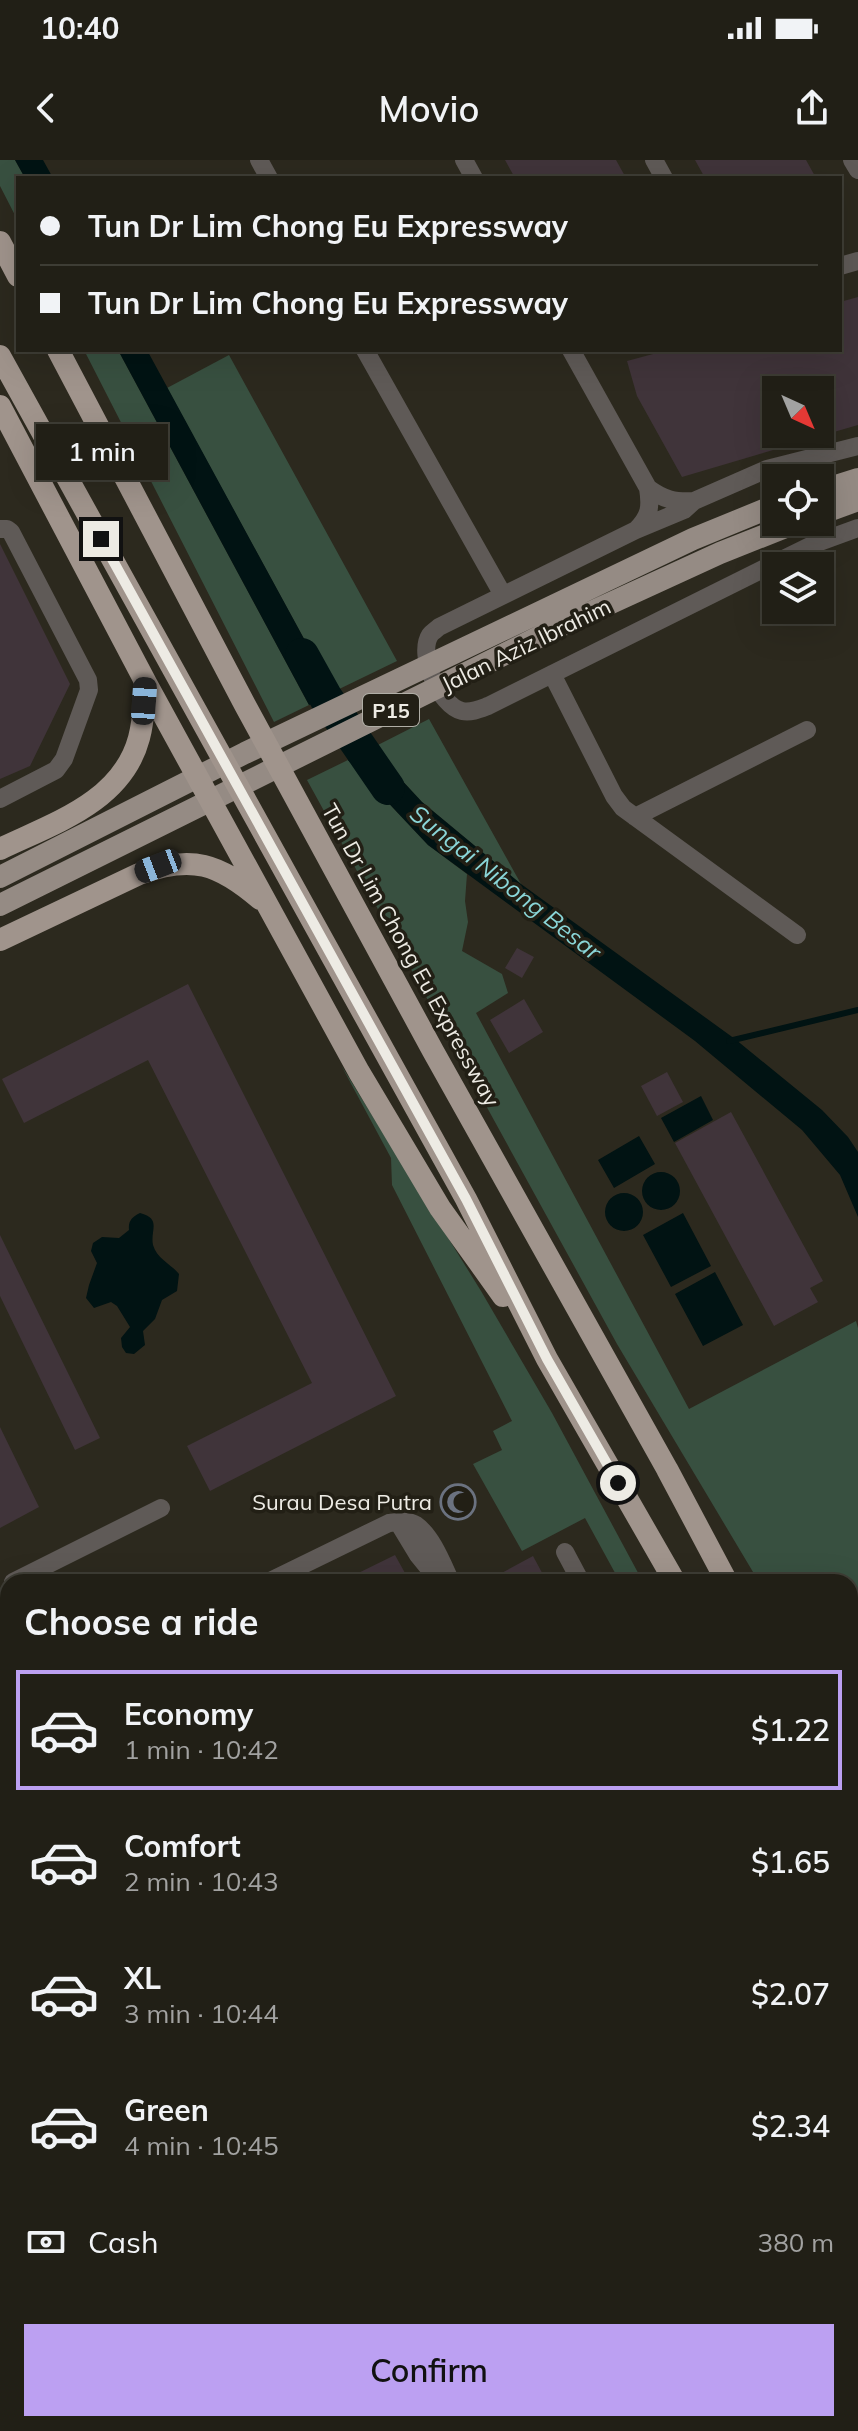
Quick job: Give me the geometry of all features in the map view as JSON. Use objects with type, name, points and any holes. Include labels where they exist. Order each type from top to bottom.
[{"type":"highway","points":[[0,242],[16,272]]},
{"type":"highway","name":"Tun Dr Lim Chong Eu Expressway","points":[[59,352],[252,719],[723,1574]]},
{"type":"highway","points":[[0,356],[466,1199],[547,1359],[670,1574]]},
{"type":"highway","points":[[0,406],[146,683],[359,1072],[440,1208],[547,1359]]},
{"type":"highway","points":[[0,849],[94,802],[113,786],[130,762],[139,740],[146,683]]},
{"type":"highway","points":[[0,940],[139,874],[158,866],[182,862],[211,867],[231,877],[270,908]]},
{"type":"main road","points":[[834,487],[858,479]]},
{"type":"main road","points":[[834,509],[858,500]]},
{"type":"main road","name":"Jalan Aziz Ibrahim","points":[[0,877],[259,746],[693,539],[762,511]]},
{"type":"main road","name":"Jalan Aziz Ibrahim","points":[[0,905],[563,625],[762,536]]},
{"type":"street","points":[[852,160],[858,170]]},
{"type":"street","points":[[366,352],[503,595]]},
{"type":"street","points":[[572,352],[648,488],[651,509],[636,530]]},
{"type":"street","points":[[858,446],[767,469],[694,501],[684,510],[636,530],[439,627],[429,636],[425,653],[432,676],[441,694],[460,711],[469,712],[488,706],[814,544],[858,528]]},
{"type":"street","points":[[648,488],[665,499],[694,501]]},
{"type":"street","points":[[0,529],[11,532],[88,680],[89,690],[64,759],[56,770],[0,799]]},
{"type":"street","points":[[552,674],[623,808],[797,935]]},
{"type":"street","points":[[635,817],[807,730]]},
{"type":"street","points":[[29,1574],[161,1508]]},
{"type":"street","points":[[284,1574],[389,1523],[398,1522],[415,1524],[434,1545],[447,1574]]},
{"type":"street","points":[[398,1522],[433,1574]]},
{"type":"street","points":[[565,1552],[577,1574]]},
{"type":"green space","points":[[0,160],[15,160],[24,176],[16,176],[16,217],[0,186]]},
{"type":"green space","points":[[85,352],[119,352],[309,705],[274,722]]},
{"type":"green space","points":[[229,355],[397,661],[333,692],[167,388]]},
{"type":"green space","points":[[429,719],[521,884],[422,802],[372,748]]},
{"type":"green space","points":[[348,760],[428,845],[467,874],[465,901],[468,922],[462,951],[502,974],[508,993],[476,1013],[689,1409],[856,1321],[858,1574],[754,1574],[617,1344],[307,780]]},
{"type":"green space","points":[[341,1065],[481,1291],[552,1413],[639,1574],[616,1574],[585,1518],[522,1551],[473,1464],[502,1450],[493,1431],[512,1421],[392,1185],[391,1158]]},
{"type":"water","points":[[15,160],[43,160],[52,176],[24,176]]},
{"type":"water","points":[[119,352],[148,352],[333,692],[309,705]]},
{"type":"water","points":[[372,748],[422,802],[521,884],[735,1039],[822,1110],[858,1152],[858,1217],[840,1175],[802,1130],[695,1041],[428,845],[348,760]]},
{"type":"water","points":[[701,1096],[713,1120],[674,1142],[661,1118]]},
{"type":"water","points":[[639,1136],[655,1164],[614,1188],[598,1160]]},
{"type":"water","points":[[661,1172],[674,1178],[680,1191],[674,1204],[661,1210],[648,1204],[642,1191],[648,1178]]},
{"type":"water","points":[[624,1193],[637,1199],[643,1212],[637,1225],[624,1231],[611,1225],[605,1212],[611,1199]]},
{"type":"water","points":[[140,1213],[153,1222],[155,1250],[179,1274],[177,1291],[162,1300],[155,1319],[143,1331],[145,1345],[134,1354],[126,1353],[122,1347],[121,1338],[130,1327],[117,1306],[111,1302],[94,1308],[86,1298],[97,1263],[91,1251],[93,1243],[102,1237],[119,1238],[129,1230],[131,1220]]},
{"type":"water","points":[[683,1213],[711,1266],[671,1287],[643,1235]]},
{"type":"water","points":[[715,1272],[743,1325],[703,1346],[675,1294]]},
{"type":"building","points":[[505,160],[616,160],[625,176],[514,176]]},
{"type":"building","points":[[695,160],[806,160],[815,176],[704,176]]},
{"type":"building","points":[[858,297],[858,425],[834,432],[834,376],[762,376],[762,448],[780,448],[682,477],[637,396],[627,361],[661,352],[842,352],[842,301]]},
{"type":"building","points":[[0,544],[70,684],[30,766],[0,779]]},
{"type":"building","points":[[517,948],[534,957],[522,978],[505,968]]},
{"type":"building","points":[[188,984],[396,1396],[210,1491],[187,1446],[312,1383],[148,1060],[24,1123],[2,1079]]},
{"type":"building","points":[[524,999],[543,1032],[509,1053],[490,1020]]},
{"type":"building","points":[[667,1072],[683,1102],[657,1116],[641,1086]]},
{"type":"building","points":[[731,1112],[823,1281],[810,1288],[818,1302],[774,1326],[675,1143]]},
{"type":"building","points":[[0,1235],[100,1438],[75,1450],[0,1296]]},
{"type":"building","points":[[0,1427],[39,1507],[0,1528]]},
{"type":"building","points":[[395,1555],[406,1574],[356,1574]]},
{"type":"building","points":[[533,1556],[543,1574],[500,1574]]},
{"type":"waterway","name":"Sungai Nibong Besar","points":[[302,655],[326,698],[388,788]]},
{"type":"waterway","points":[[729,1041],[858,1010]]},
{"type":"place","name":"Surau Desa Putra","points":[[458,1502]]},
{"type":"route","points":[[101,539],[466,1199],[547,1359],[618,1483]]}]
